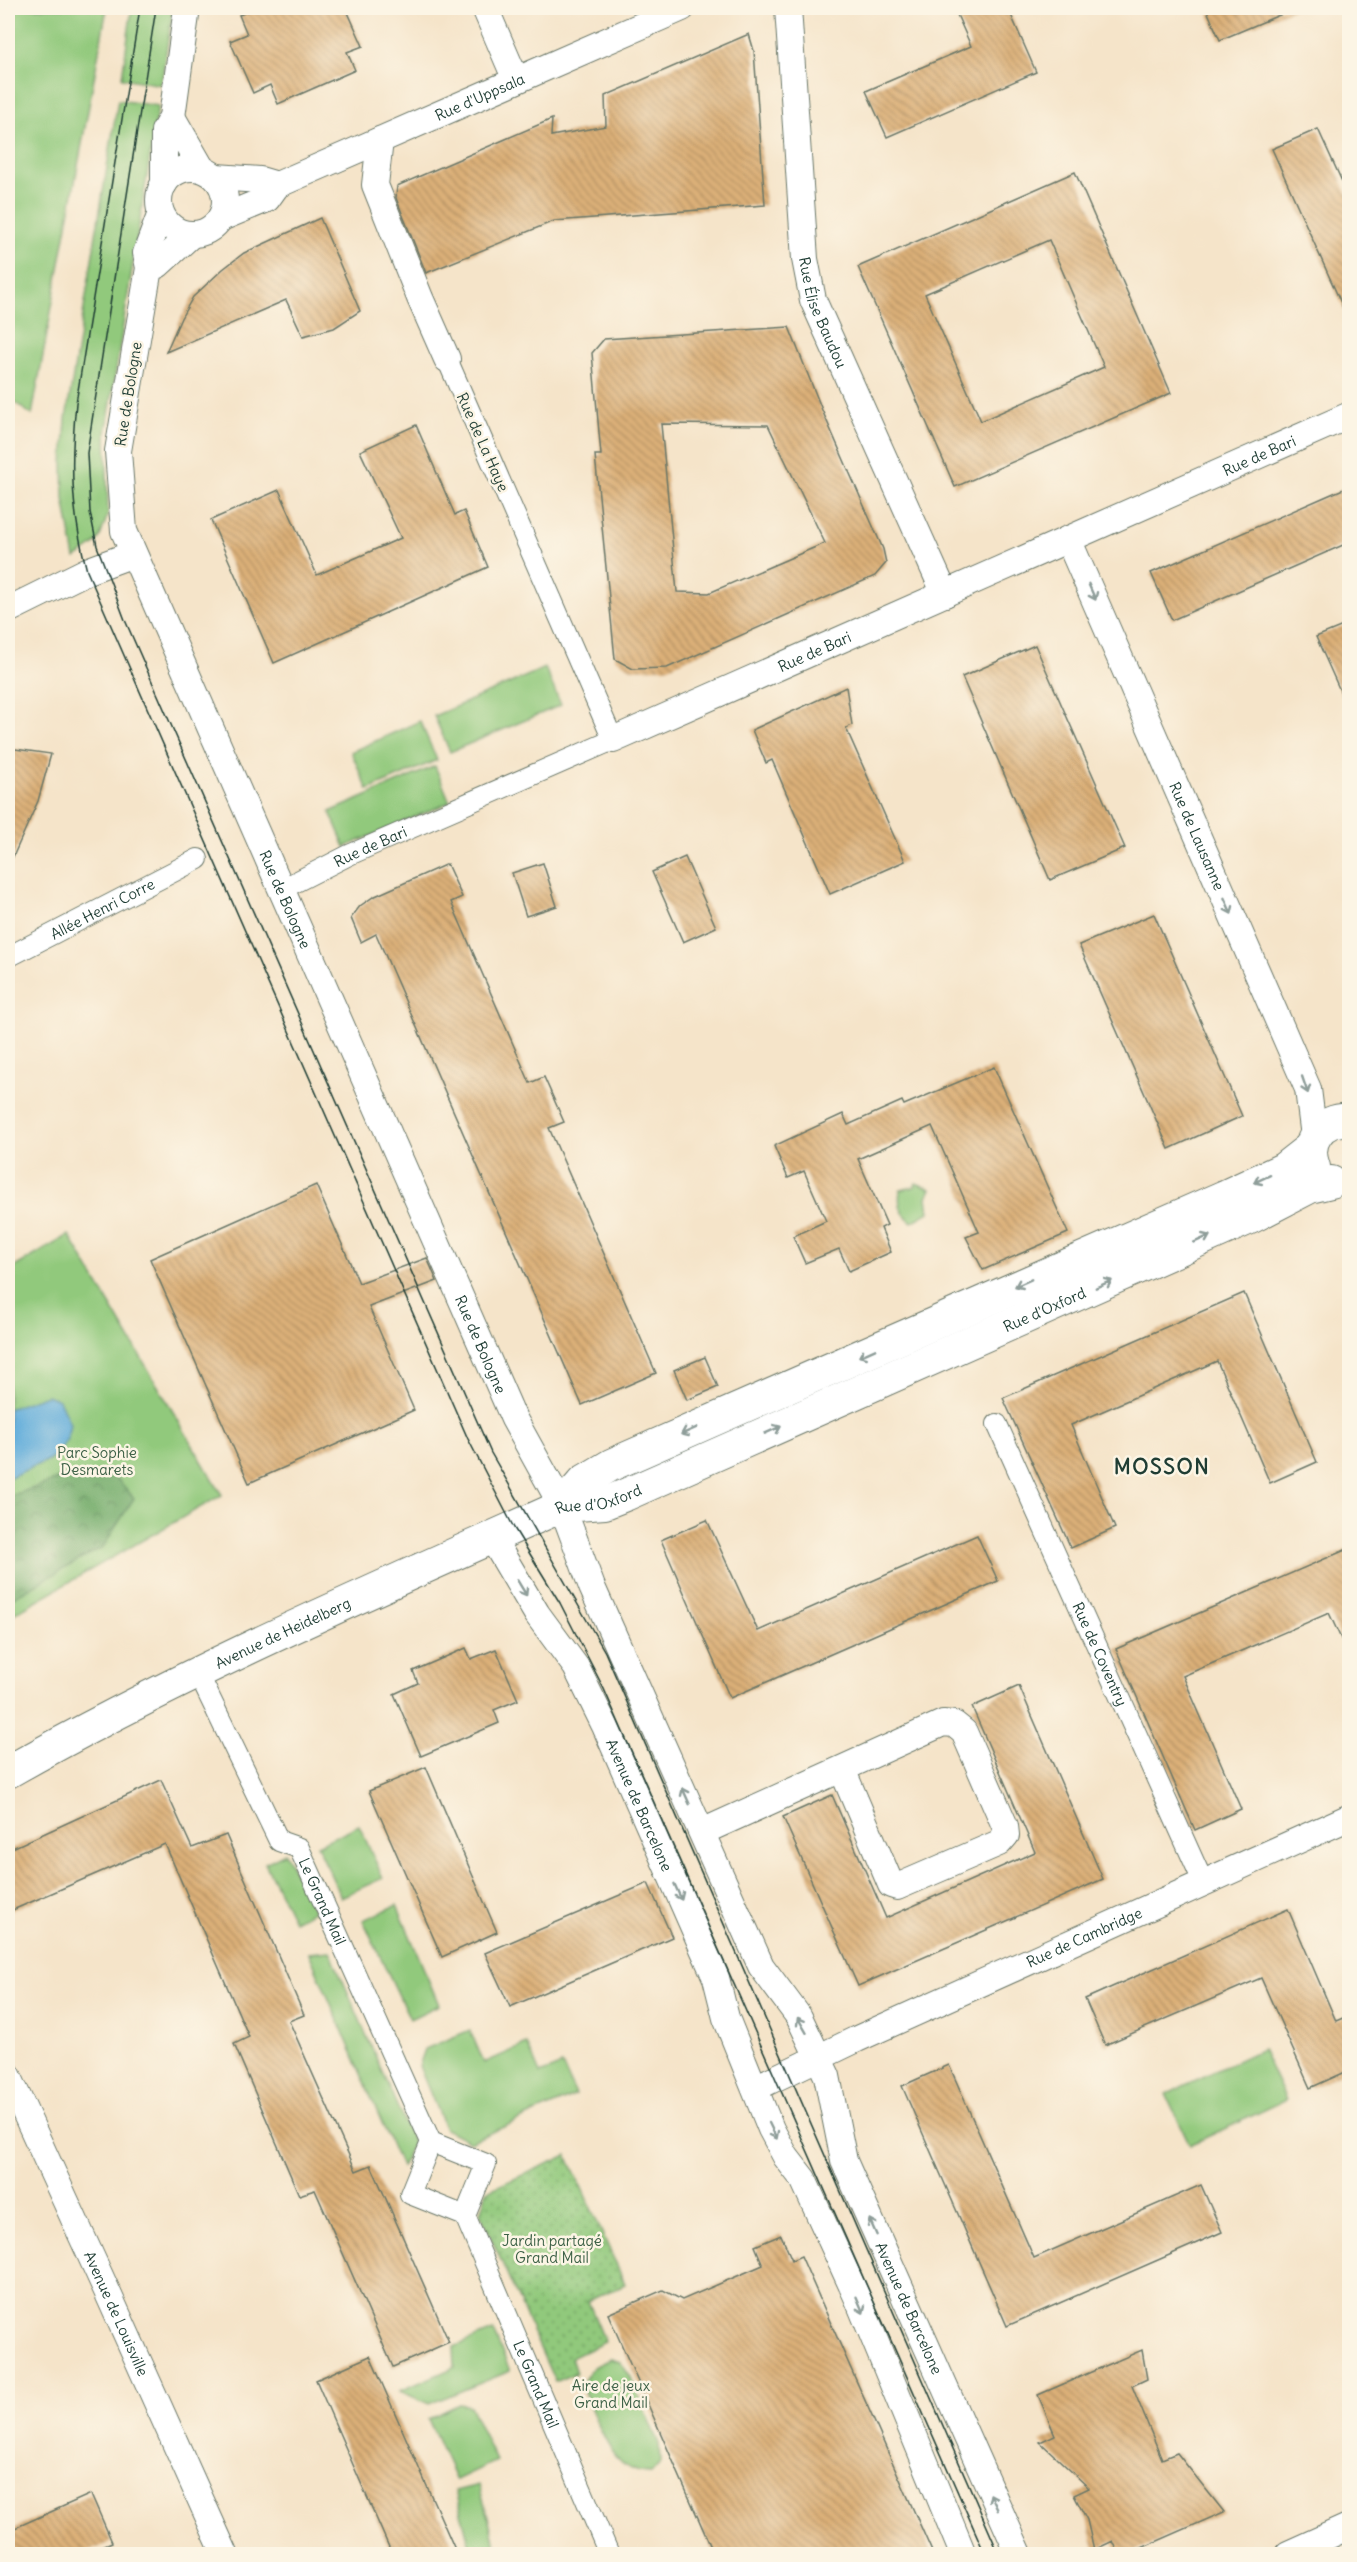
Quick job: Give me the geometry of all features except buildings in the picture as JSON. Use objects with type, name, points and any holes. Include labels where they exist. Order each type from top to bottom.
[{"type":"street","points":[[164,184],[164,130],[172,117],[187,8]]},
{"type":"street","points":[[486,8],[516,80]]},
{"type":"street","name":"Rue d'Uppsala","points":[[221,218],[267,199],[277,185],[682,8]]},
{"type":"street","name":"Rue Élise Baudou","points":[[788,8],[805,259],[813,300],[945,594]]},
{"type":"street","points":[[148,268],[158,265],[191,235],[209,230],[221,218],[225,208],[222,186],[209,173],[172,117]]},
{"type":"street","name":"Rue de La Haye","points":[[380,140],[375,185],[420,298],[613,740]]},
{"type":"street","points":[[191,235],[173,228],[161,213],[160,194],[164,184],[168,178],[180,170],[260,180],[277,185]]},
{"type":"street","name":"Rue de Bologne","points":[[161,213],[146,253],[148,268],[118,451],[124,531],[514,1419],[562,1506]]},
{"type":"street","name":"Rue de Bari","points":[[282,890],[349,855],[1350,415]]},
{"type":"street","name":"Rue de Lausanne","points":[[1068,539],[1308,1089],[1312,1142]]},
{"type":"street","points":[[8,610],[87,571],[133,554]]},
{"type":"street","name":"Allée Henri Corre","points":[[8,957],[198,859]]},
{"type":"street","name":"Rue d'Oxford","points":[[562,1506],[584,1481],[611,1465],[1225,1196],[1282,1169],[1312,1142],[1320,1128],[1330,1122],[1350,1120]]},
{"type":"street","name":"Rue d'Oxford","points":[[1312,1142],[1311,1158],[1315,1168],[1322,1177],[1340,1183]]},
{"type":"street","name":"Rue d'Oxford","points":[[562,1506],[605,1503],[625,1496],[1252,1217],[1310,1187],[1340,1183]]},
{"type":"street","name":"Rue de Coventry","points":[[998,1424],[1204,1884]]},
{"type":"street","name":"Avenue de Heidelberg","points":[[8,1772],[79,1732],[198,1673],[562,1506]]},
{"type":"street","name":"Avenue de Barcelone","points":[[562,1506],[592,1587],[761,1966],[799,2017],[819,2057],[827,2076],[844,2161],[1019,2554]]},
{"type":"street","name":"Avenue de Barcelone","points":[[492,1538],[537,1614],[576,1667],[605,1726],[716,1978],[724,2011],[771,2129],[786,2157],[803,2179],[857,2297],[963,2554]]},
{"type":"street","name":"Le Grand Mail","points":[[198,1673],[279,1841],[299,1848],[431,2142]]},
{"type":"street","points":[[702,1832],[943,1723],[954,1724],[964,1732],[1005,1826],[1006,1835],[999,1843],[897,1887],[891,1886],[842,1770]]},
{"type":"street","name":"Rue de Cambridge","points":[[819,2057],[1350,1817]]},
{"type":"street","points":[[755,2088],[819,2057]]},
{"type":"street","name":"Avenue de Louisville","points":[[8,2075],[225,2554]]},
{"type":"street","points":[[431,2142],[486,2164],[465,2216],[410,2194],[431,2142]]},
{"type":"street","name":"Le Grand Mail","points":[[465,2216],[609,2554]]},
{"type":"street","points":[[1288,2554],[1350,2526]]},
{"type":"green space","points":[[8,8],[107,8],[32,415],[8,397]]},
{"type":"green space","points":[[132,8],[173,8],[161,85],[122,78]]},
{"type":"green space","points":[[118,100],[158,106],[106,433],[108,514],[100,537],[94,545],[75,558],[64,499],[63,464],[66,419]]},
{"type":"green space","points":[[545,668],[561,705],[450,752],[434,716]]},
{"type":"green space","points":[[420,721],[437,760],[368,790],[351,752]]},
{"type":"green space","points":[[435,766],[450,802],[345,847],[330,812]]},
{"type":"green space","points":[[916,1183],[931,1189],[927,1197],[929,1212],[912,1222],[902,1211],[899,1195],[900,1190],[914,1187]]},
{"type":"green space","name":"Parc Sophie Desmarets","points":[[69,1235],[222,1495],[8,1617],[8,1271]]},
{"type":"green space","points":[[114,1475],[134,1498],[103,1547],[8,1600],[8,1497],[67,1476]]},
{"type":"green space","points":[[359,1825],[383,1878],[341,1897],[317,1845]]},
{"type":"green space","points":[[285,1853],[314,1911],[294,1921],[265,1863]]},
{"type":"green space","points":[[397,1905],[439,2005],[410,2019],[363,1920]]},
{"type":"green space","points":[[330,1951],[413,2143],[401,2167],[309,1953]]},
{"type":"green space","points":[[470,2030],[484,2063],[527,2044],[540,2074],[562,2065],[576,2095],[470,2142],[445,2129],[419,2066],[425,2049]]},
{"type":"green space","points":[[1262,2049],[1286,2100],[1190,2145],[1166,2094]]},
{"type":"green space","name":"Jardin partagé Grand Mail","points":[[567,2155],[625,2284],[588,2301],[605,2342],[571,2358],[576,2373],[555,2382],[480,2213],[487,2191]]},
{"type":"green space","points":[[493,2331],[510,2371],[429,2404],[400,2391],[455,2367],[454,2347]]},
{"type":"green space","name":"Aire de jeux Grand Mail","points":[[611,2359],[620,2362],[630,2376],[659,2444],[660,2463],[651,2473],[630,2469],[618,2459],[600,2428],[581,2385],[593,2368]]},
{"type":"green space","points":[[459,2404],[470,2406],[496,2461],[456,2480],[428,2419]]},
{"type":"green space","points":[[479,2485],[496,2547],[492,2554],[472,2554],[455,2491]]},
{"type":"water","points":[[47,1395],[59,1400],[70,1424],[67,1439],[55,1457],[8,1478],[8,1409]]},
{"type":"tram line","points":[[140,8],[76,403],[73,487],[78,528],[87,571],[468,1439],[514,1528],[560,1603],[604,1689],[985,2554]]},
{"type":"tram line","points":[[156,8],[87,453],[90,512],[97,546],[125,620],[491,1453],[605,1652],[999,2554]]},
{"type":"district","name":"MOSSON","points":[[1162,1466]]}]
